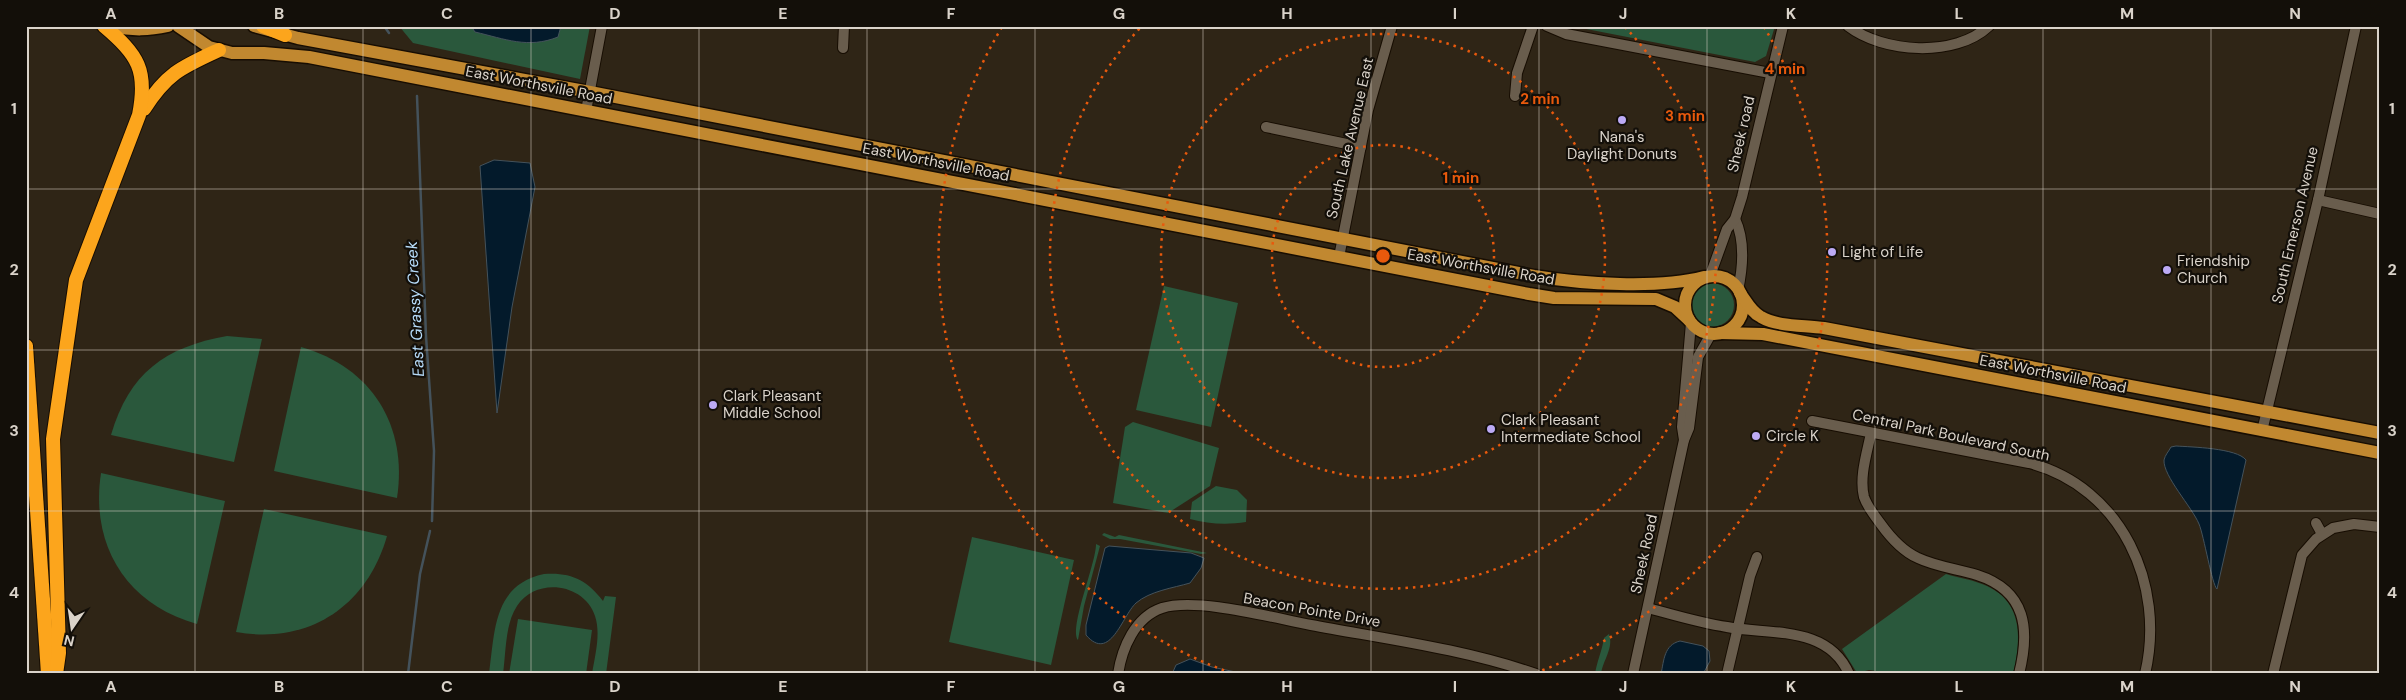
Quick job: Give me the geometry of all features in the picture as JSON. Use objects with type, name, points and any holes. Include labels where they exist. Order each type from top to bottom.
[{"type":"highway","points":[[56,674],[59,653],[53,439],[76,280],[139,116],[144,91],[142,76],[136,60],[119,39],[104,26]]},
{"type":"highway","points":[[262,26],[285,34]]},
{"type":"highway","points":[[139,116],[156,90],[169,77],[184,66],[219,50]]},
{"type":"highway","points":[[26,346],[48,674]]},
{"type":"main road","points":[[113,26],[128,30],[151,30],[168,26]]},
{"type":"main road","name":"East Worthsville Road","points":[[178,26],[209,47],[232,54],[264,53],[310,57],[1554,298],[1656,299],[1676,307],[1690,321]]},
{"type":"main road","name":"East Worthsville Road","points":[[254,26],[285,34],[1562,281],[1677,282],[1707,277]]},
{"type":"main road","points":[[1721,276],[1729,280],[1739,291],[1742,301],[1740,318],[1735,325],[1715,333],[1703,332],[1690,321],[1684,304],[1686,295],[1690,288],[1707,277],[1721,276]]},
{"type":"main road","name":"East Worthsville Road","points":[[1739,291],[1756,314],[1762,318],[1777,322],[1824,328],[2380,433]]},
{"type":"main road","name":"East Worthsville Road","points":[[1715,333],[1763,334],[2380,453]]},
{"type":"street","points":[[586,111],[602,26]]},
{"type":"street","points":[[843,48],[844,26]]},
{"type":"street","name":"South Lake Avenue East","points":[[1339,257],[1368,110],[1392,26]]},
{"type":"street","points":[[1514,96],[1517,73],[1533,26]]},
{"type":"street","points":[[1547,26],[1566,34],[1770,73]]},
{"type":"street","name":"Sheek road","points":[[1707,277],[1727,229],[1735,218],[1783,26]]},
{"type":"street","points":[[1848,26],[1857,33],[1890,44],[1924,49],[1948,47],[1988,26]]},
{"type":"street","name":"South Emerson Avenue","points":[[2262,431],[2318,200],[2356,26]]},
{"type":"street","points":[[1266,127],[1361,147]]},
{"type":"street","points":[[2318,200],[2380,214]]},
{"type":"street","name":"Sheek road","points":[[1735,218],[1741,232],[1742,266],[1739,291]]},
{"type":"street","name":"Sheek Road","points":[[1684,440],[1682,427],[1690,321]]},
{"type":"street","name":"Sheek Road","points":[[1633,674],[1684,440],[1689,428],[1698,357],[1715,333]]},
{"type":"street","name":"Central Park Boulevard South","points":[[1812,421],[2041,466],[2063,476],[2093,497],[2111,517],[2129,543],[2147,585],[2152,637],[2145,674]]},
{"type":"street","points":[[1871,433],[1863,481],[1864,498],[1868,505],[1886,531],[1911,554],[1926,562],[1988,579],[2007,592],[2018,609],[2025,628],[2025,646],[2019,674]]},
{"type":"street","points":[[2316,523],[2322,534]]},
{"type":"street","points":[[2274,674],[2302,555],[2322,534],[2333,528],[2354,524],[2380,527]]},
{"type":"street","points":[[1727,674],[1750,576],[1757,557]]},
{"type":"street","name":"Beacon Pointe Drive","points":[[1118,674],[1120,658],[1129,637],[1144,619],[1160,608],[1178,604],[1242,612],[1428,646],[1510,665],[1536,674]]},
{"type":"street","points":[[1648,608],[1737,629],[1786,633],[1815,640],[1828,647],[1839,657],[1849,674]]},
{"type":"green space","points":[[399,26],[590,26],[580,79],[413,43]]},
{"type":"green space","points":[[1571,26],[1775,26],[1766,56],[1755,62]]},
{"type":"green space","points":[[1708,283],[1716,283],[1728,289],[1734,305],[1728,321],[1716,327],[1708,327],[1696,321],[1690,309],[1690,301],[1696,289]]},
{"type":"green space","points":[[1164,286],[1238,303],[1211,427],[1136,410]]},
{"type":"green space","points":[[227,336],[262,339],[234,462],[111,435],[128,395],[139,379],[153,366],[185,347]]},
{"type":"green space","points":[[301,347],[326,356],[348,369],[380,403],[390,424],[397,447],[399,472],[397,498],[274,471]]},
{"type":"green space","points":[[1133,422],[1219,448],[1210,486],[1168,513],[1113,503],[1125,427]]},
{"type":"green space","points":[[101,473],[225,501],[197,624],[172,615],[150,602],[118,568],[108,547],[101,524],[99,499]]},
{"type":"green space","points":[[1216,486],[1237,490],[1247,500],[1246,522],[1218,524],[1190,519],[1192,502]]},
{"type":"green space","points":[[264,509],[387,536],[378,561],[365,582],[350,601],[331,615],[311,626],[288,632],[263,634],[236,632]]},
{"type":"green space","points":[[1104,533],[1115,537],[1119,535],[1207,553],[1201,554],[1120,539],[1110,539],[1102,535]]},
{"type":"green space","points":[[972,537],[1074,560],[1051,665],[949,642]]},
{"type":"green space","points":[[1096,544],[1100,546],[1084,606],[1078,640],[1076,633],[1077,622]]},
{"type":"green space","points":[[544,574],[562,574],[578,579],[591,588],[603,601],[605,596],[616,597],[606,674],[592,674],[597,645],[597,623],[589,605],[581,596],[570,591],[559,588],[547,588],[525,597],[517,606],[508,630],[503,674],[489,674],[496,626],[506,599],[515,588],[527,580]]},
{"type":"green space","points":[[1946,574],[1987,586],[1999,593],[2008,602],[2014,613],[2018,636],[2018,649],[2013,674],[1898,674],[1869,670],[1857,673],[1842,649]]},
{"type":"green space","points":[[518,619],[592,630],[586,674],[509,674]]},
{"type":"green space","points":[[1609,634],[1609,649],[1601,674],[1595,674],[1604,638]]},
{"type":"water","points":[[471,26],[561,26],[558,37],[547,41],[526,43],[475,32]]},
{"type":"water","points":[[494,160],[530,163],[535,187],[512,307],[497,413],[480,166]]},
{"type":"water","points":[[2171,447],[2224,451],[2241,456],[2246,460],[2217,589],[2199,524],[2165,467],[2164,460],[2166,455]]},
{"type":"water","points":[[1109,546],[1191,553],[1204,558],[1201,568],[1190,583],[1162,590],[1136,603],[1115,634],[1109,641],[1102,644],[1094,642],[1086,635],[1086,625],[1105,548]]},
{"type":"water","points":[[1680,641],[1703,646],[1709,651],[1710,661],[1703,674],[1661,674],[1664,658],[1668,650]]},
{"type":"water","points":[[1190,659],[1212,667],[1245,674],[1172,674],[1176,665]]},
{"type":"waterway","name":"East Grassy Creek","points":[[384,26],[389,33]]},
{"type":"waterway","name":"East Grassy Creek","points":[[417,96],[426,336],[434,451],[432,521]]},
{"type":"waterway","name":"East Grassy Creek","points":[[408,674],[420,574],[430,531]]},
{"type":"place","name":"Nana's Daylight Donuts","points":[[1622,120]]},
{"type":"place","name":"Light of Life","points":[[1832,252]]},
{"type":"place","name":"Friendship Church","points":[[2167,270]]},
{"type":"place","name":"Clark Pleasant Middle School","points":[[713,405]]},
{"type":"place","name":"Clark Pleasant Intermediate School","points":[[1491,429]]},
{"type":"place","name":"Circle K","points":[[1756,436]]}]
